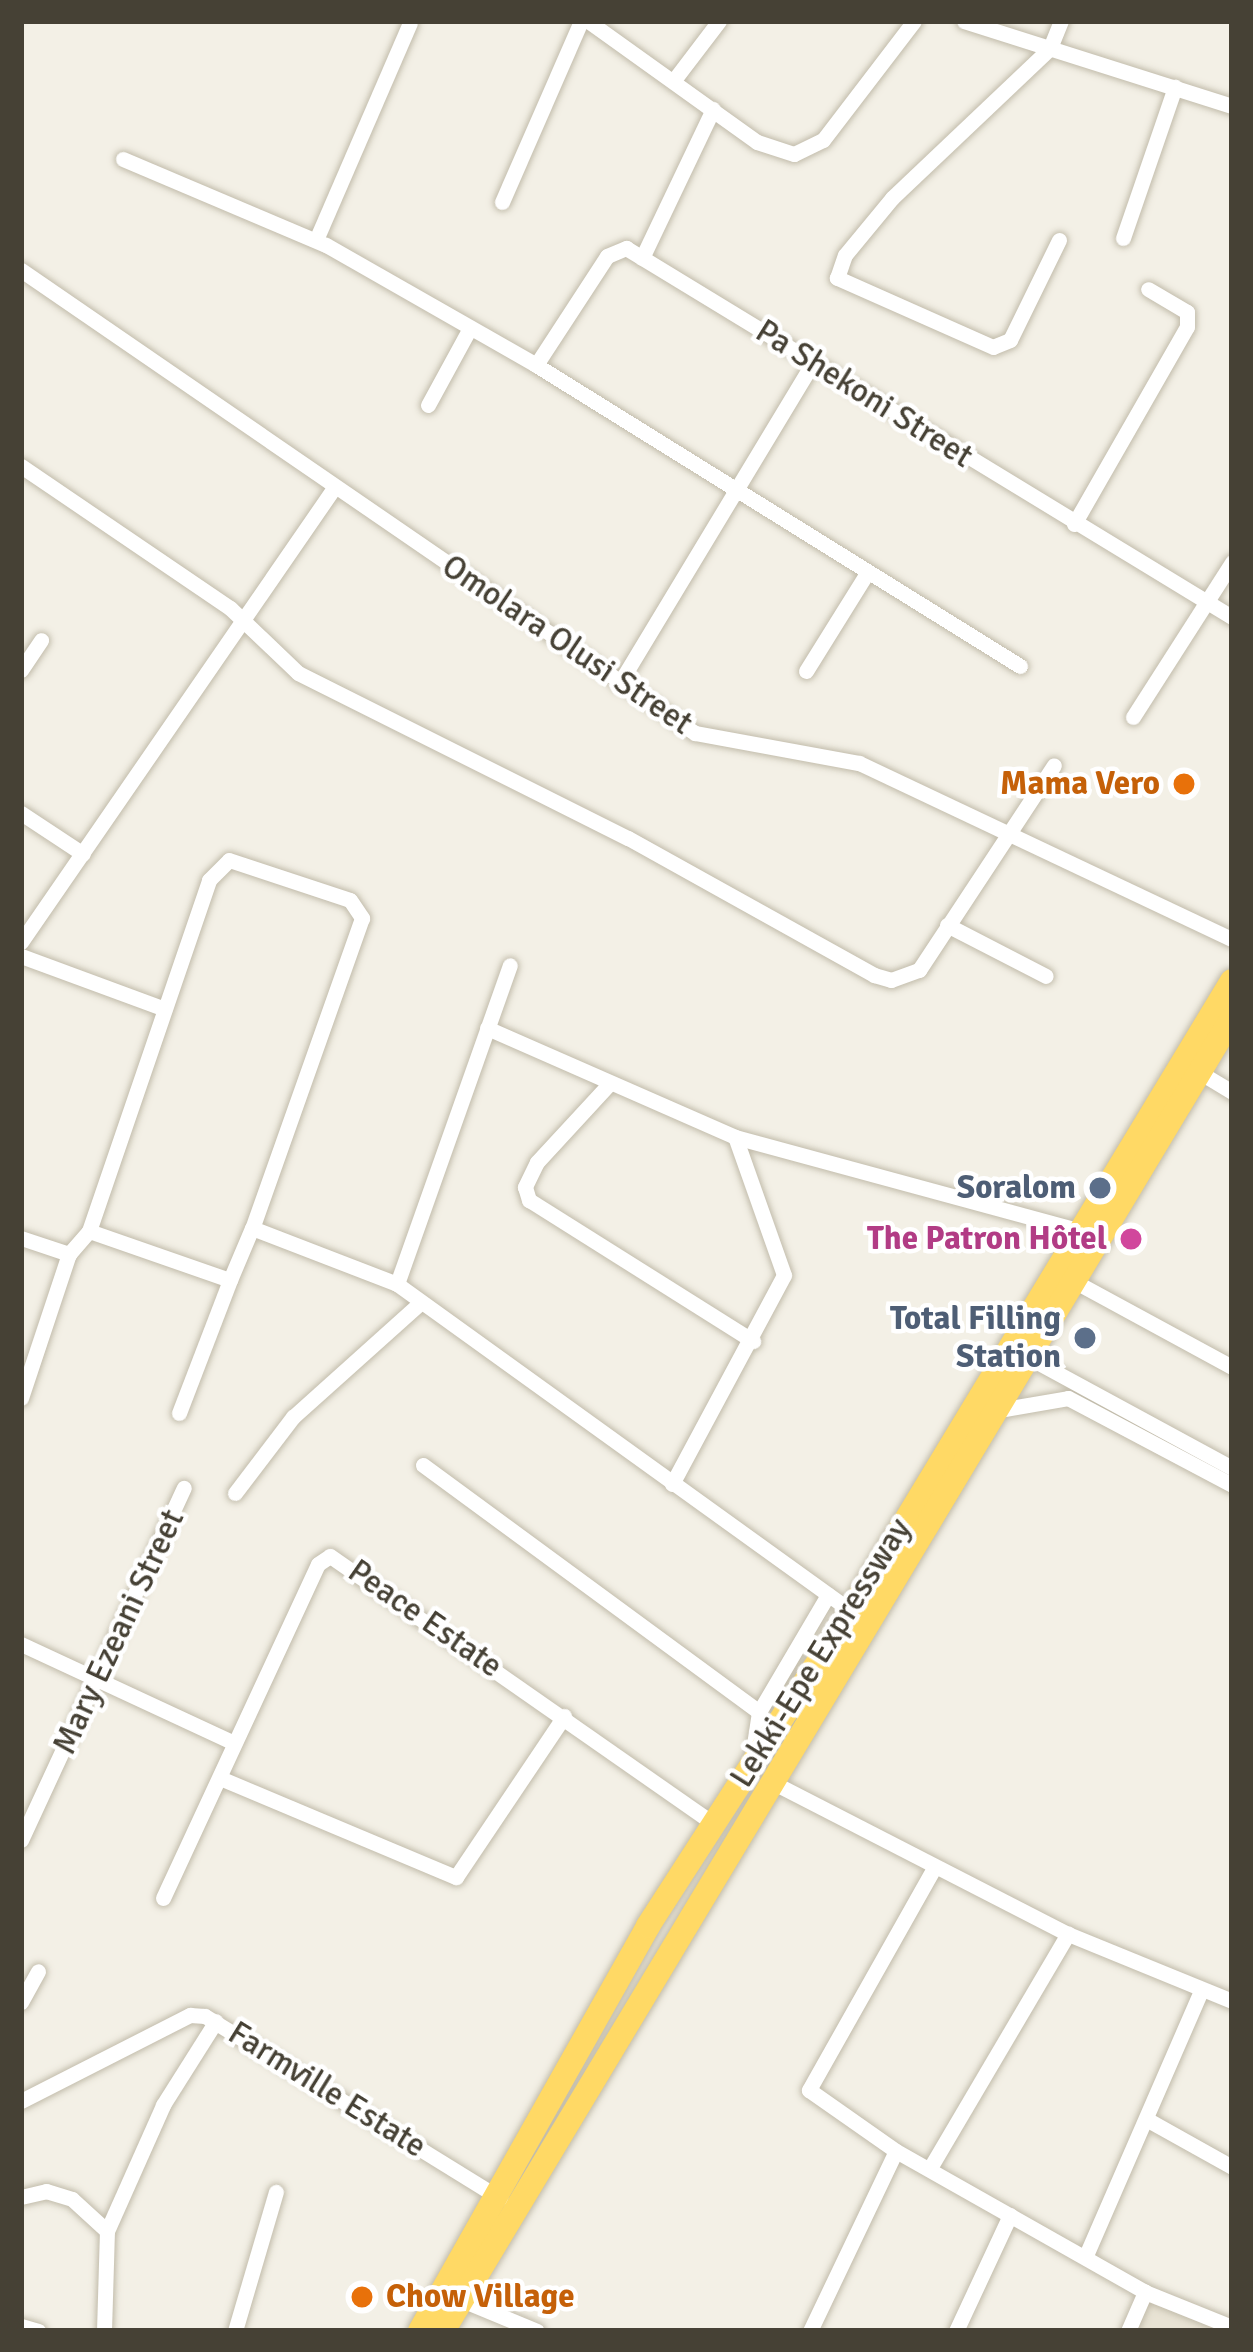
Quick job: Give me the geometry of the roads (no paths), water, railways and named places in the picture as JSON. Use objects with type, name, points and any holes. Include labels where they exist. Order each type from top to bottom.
[{"type":"highway","name":"Lekki-Epe Expressway","points":[[442,2331],[662,1977],[762,1775],[851,1612],[1232,981]]},
{"type":"highway","name":"Lekki-Epe Expressway","points":[[420,2331],[500,2198],[637,1946],[714,1824],[762,1775],[1232,1018]]},
{"type":"highway","points":[[637,1946],[676,1953]]},
{"type":"highway","points":[[637,1946],[662,1977]]},
{"type":"street","points":[[502,202],[585,21],[773,152],[809,150],[914,21]]},
{"type":"street","points":[[674,80],[718,21]]},
{"type":"street","points":[[964,21],[1232,106]]},
{"type":"street","points":[[1059,240],[1010,340],[993,347],[837,278],[845,254],[892,198],[1050,48],[1061,21]]},
{"type":"street","points":[[316,240],[410,23]]},
{"type":"street","points":[[1123,238],[1175,87]]},
{"type":"street","points":[[536,365],[607,256],[626,248],[642,258],[713,110]]},
{"type":"street","points":[[123,159],[316,240],[536,365],[1020,666]]},
{"type":"street","name":"Pa Shekoni Street","points":[[642,258],[1232,617]]},
{"type":"street","name":"Omolara Olusi Street","points":[[21,270],[695,734],[859,763],[1232,939]]},
{"type":"street","points":[[1074,524],[1187,327],[1187,312],[1148,289]]},
{"type":"street","points":[[428,405],[470,328]]},
{"type":"street","points":[[619,684],[812,362]]},
{"type":"street","points":[[21,466],[246,622],[298,673],[628,838],[874,975],[891,980],[919,970],[1004,832],[1054,765]]},
{"type":"street","points":[[21,942],[246,622],[334,488]]},
{"type":"street","points":[[1133,717],[1232,562]]},
{"type":"street","points":[[806,671],[866,573]]},
{"type":"street","points":[[21,670],[41,640]]},
{"type":"street","points":[[21,813],[83,854]]},
{"type":"street","points":[[21,1398],[70,1254],[89,1231],[209,880],[229,860],[360,909],[252,1228],[179,1413]]},
{"type":"street","points":[[947,925],[1046,976]]},
{"type":"street","points":[[21,956],[165,1009]]},
{"type":"street","points":[[398,1284],[510,965]]},
{"type":"street","points":[[488,1028],[735,1137],[1078,1230]]},
{"type":"street","points":[[1199,1072],[1232,1092]]},
{"type":"street","points":[[610,1083],[537,1162],[525,1187],[529,1200],[753,1340]]},
{"type":"street","points":[[672,1484],[784,1275],[735,1137]]},
{"type":"street","points":[[252,1228],[398,1284],[419,1304],[851,1612]]},
{"type":"street","points":[[89,1231],[230,1280]]},
{"type":"street","points":[[21,1238],[70,1254]]},
{"type":"street","points":[[1070,1279],[1232,1367]]},
{"type":"street","points":[[235,1493],[293,1417],[419,1304]]},
{"type":"street","points":[[1024,1355],[1232,1485]]},
{"type":"street","points":[[990,1411],[1068,1398],[1232,1468]]},
{"type":"street","points":[[423,1465],[759,1712]]},
{"type":"street","name":"Mary Ezeani Street","points":[[21,1840],[184,1488]]},
{"type":"street","name":"Peace Estate","points":[[164,1898],[318,1564],[330,1556],[714,1824]]},
{"type":"street","points":[[828,1594],[759,1712],[762,1775],[1068,1934],[1200,1993],[1232,2001]]},
{"type":"street","points":[[21,1644],[99,1676],[234,1743]]},
{"type":"street","points":[[220,1778],[456,1877],[564,1716]]},
{"type":"street","points":[[934,1868],[809,2090],[896,2151],[1088,2254],[1145,2292],[1232,2327]]},
{"type":"street","points":[[930,2168],[1068,1934]]},
{"type":"street","points":[[21,2002],[38,1971]]},
{"type":"street","points":[[1088,2254],[1200,1993]]},
{"type":"street","name":"Farmville Estate","points":[[21,2101],[190,2015],[216,2021],[500,2198]]},
{"type":"street","points":[[104,2331],[107,2230],[163,2105],[216,2021]]},
{"type":"street","points":[[1148,2120],[1232,2167]]},
{"type":"street","points":[[810,2331],[896,2151]]},
{"type":"street","points":[[21,2198],[46,2191],[72,2198],[107,2230]]},
{"type":"street","points":[[236,2331],[275,2192]]},
{"type":"street","points":[[956,2331],[1010,2215]]},
{"type":"street","points":[[1128,2331],[1145,2292]]},
{"type":"street","points":[[462,2300],[536,2331]]},
{"type":"street","points":[[21,2326],[38,2331]]},
{"type":"place","name":"Mama Vero","points":[[1184,784]]},
{"type":"place","name":"Soralom","points":[[1100,1188]]},
{"type":"place","name":"The Patron Hôtel","points":[[1131,1239]]},
{"type":"place","name":"Total Filling Station","points":[[1085,1338]]},
{"type":"place","name":"Chow Village","points":[[362,2297]]}]
